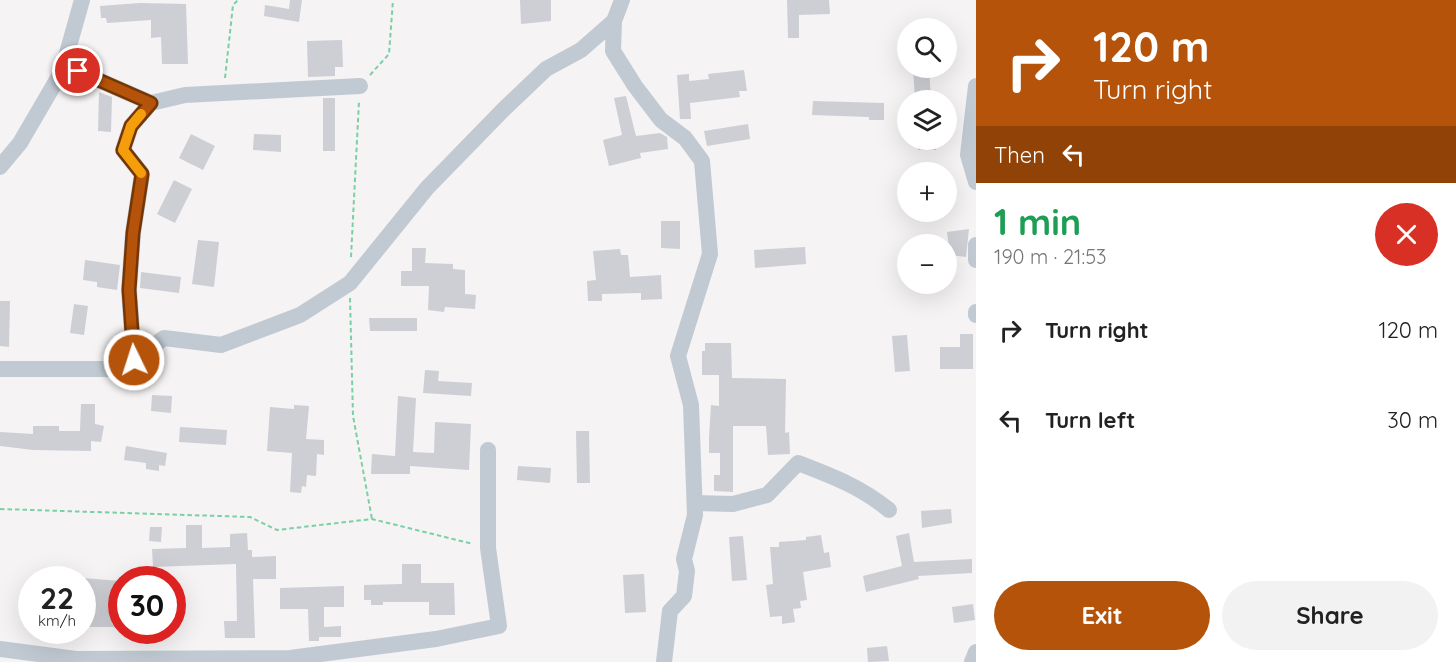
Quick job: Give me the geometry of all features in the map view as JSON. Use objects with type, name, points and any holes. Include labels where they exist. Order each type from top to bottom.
[{"type":"street","points":[[0,167],[20,143],[62,71],[82,0]]},
{"type":"street","points":[[622,0],[614,21],[613,51],[635,86],[661,120],[686,138],[702,161],[711,254],[678,356],[691,405],[695,503],[684,559],[687,571],[684,596],[670,611],[664,662]]},
{"type":"street","points":[[0,369],[93,371],[114,369],[134,360],[164,338],[221,345],[300,315],[350,283],[427,188],[546,69],[581,50],[614,21]]},
{"type":"street","points":[[62,71],[78,71],[151,103]]},
{"type":"street","points":[[134,360],[129,290],[133,233],[142,174],[123,150],[131,126],[151,103],[185,95],[360,86]]},
{"type":"street","points":[[976,86],[968,155],[976,182]]},
{"type":"street","points":[[976,245],[976,260]]},
{"type":"street","points":[[0,649],[76,661],[290,658],[436,639],[499,626],[488,548],[488,450]]},
{"type":"street","points":[[695,503],[733,504],[767,495],[798,464],[848,482],[870,494],[889,510]]},
{"type":"street","points":[[972,662],[976,652]]},
{"type":"path","points":[[222,92],[230,55],[233,5],[237,0]]},
{"type":"path","points":[[0,509],[250,517],[277,531],[372,519],[488,548]]},
{"type":"building","points":[[290,0],[302,0],[299,22],[264,16],[265,5],[289,9]]},
{"type":"building","points":[[520,0],[551,0],[551,21],[521,24]]},
{"type":"building","points":[[787,0],[829,0],[830,14],[799,15],[799,38],[788,38]]},
{"type":"building","points":[[140,3],[186,4],[188,64],[162,64],[161,37],[151,38],[151,20],[107,23],[106,18],[101,18],[100,6]]},
{"type":"building","points":[[342,40],[343,67],[335,67],[335,76],[308,77],[307,41]]},
{"type":"building","points":[[744,70],[747,91],[739,91],[740,97],[690,103],[691,119],[680,119],[677,75],[689,74],[689,81],[709,79],[708,74]]},
{"type":"building","points":[[914,78],[930,78],[930,90],[914,90]]},
{"type":"building","points":[[99,92],[112,97],[111,132],[98,131]]},
{"type":"building","points":[[626,96],[636,136],[660,133],[667,137],[668,149],[640,153],[641,158],[609,166],[603,140],[622,135],[614,98]]},
{"type":"building","points":[[323,98],[335,98],[335,151],[323,151]]},
{"type":"building","points":[[813,101],[884,103],[884,120],[869,120],[869,117],[812,115]]},
{"type":"building","points":[[748,124],[750,139],[707,146],[704,131]]},
{"type":"building","points":[[191,134],[215,146],[203,170],[179,158]]},
{"type":"building","points":[[254,134],[281,135],[281,152],[253,150]]},
{"type":"building","points":[[174,180],[192,189],[175,223],[157,214]]},
{"type":"building","points":[[661,221],[680,221],[680,249],[661,248]]},
{"type":"building","points":[[969,229],[966,257],[957,256],[957,234],[947,234],[947,232]]},
{"type":"building","points":[[198,240],[219,242],[214,287],[192,284]]},
{"type":"building","points":[[805,247],[806,264],[755,268],[754,250]]},
{"type":"building","points":[[412,248],[426,248],[425,263],[453,264],[453,269],[465,270],[465,294],[476,295],[475,309],[445,307],[444,312],[428,310],[429,286],[401,286],[401,271],[412,271]]},
{"type":"building","points":[[620,249],[621,255],[628,255],[630,277],[661,275],[662,299],[641,300],[641,293],[602,294],[602,301],[588,301],[587,281],[596,280],[593,251]]},
{"type":"building","points":[[85,260],[120,265],[117,290],[97,287],[97,282],[83,280]]},
{"type":"building","points":[[141,272],[181,277],[179,293],[140,288]]},
{"type":"building","points":[[0,301],[10,301],[9,347],[0,346]]},
{"type":"building","points":[[74,304],[88,306],[84,335],[70,333]]},
{"type":"building","points":[[369,318],[417,318],[417,331],[370,331]]},
{"type":"building","points":[[960,334],[973,334],[973,369],[940,369],[940,347],[960,347]]},
{"type":"building","points":[[907,335],[910,371],[895,372],[892,336]]},
{"type":"building","points":[[705,343],[731,343],[732,378],[786,379],[785,433],[789,432],[790,454],[768,455],[766,426],[733,426],[733,492],[714,491],[714,475],[720,475],[720,453],[709,453],[709,437],[711,405],[719,406],[719,375],[702,375],[702,351],[705,351]]},
{"type":"building","points":[[425,370],[439,371],[438,381],[472,383],[471,396],[423,393]]},
{"type":"building","points":[[152,395],[172,396],[171,413],[151,411]]},
{"type":"building","points":[[398,396],[416,398],[413,452],[434,453],[435,422],[471,424],[469,470],[410,466],[410,474],[371,474],[372,454],[395,456]]},
{"type":"building","points":[[81,404],[95,404],[95,424],[104,426],[101,442],[91,441],[91,451],[33,450],[0,446],[0,432],[33,434],[33,426],[59,426],[59,431],[80,431]]},
{"type":"building","points":[[294,405],[309,406],[306,439],[324,440],[324,455],[317,454],[316,476],[307,475],[306,487],[302,486],[301,493],[290,492],[292,453],[267,451],[270,407],[294,409]]},
{"type":"building","points":[[180,427],[227,430],[226,445],[179,442]]},
{"type":"building","points":[[576,431],[589,431],[590,483],[577,483]]},
{"type":"building","points":[[126,446],[167,453],[165,466],[159,465],[159,471],[146,469],[146,463],[124,460]]},
{"type":"building","points":[[518,466],[551,468],[550,483],[517,480]]},
{"type":"building","points":[[951,509],[952,523],[922,528],[921,511]]},
{"type":"building","points":[[186,525],[202,525],[202,548],[230,547],[230,534],[247,533],[248,550],[252,550],[252,557],[276,556],[276,579],[253,579],[255,638],[225,638],[224,621],[237,621],[236,564],[153,566],[152,549],[186,548]]},
{"type":"building","points":[[150,527],[162,527],[161,542],[149,541]]},
{"type":"building","points":[[909,533],[914,562],[972,559],[972,573],[918,576],[919,579],[866,592],[863,576],[902,566],[896,536]]},
{"type":"building","points":[[821,535],[824,553],[829,552],[831,567],[803,572],[807,600],[800,601],[801,608],[793,609],[795,622],[782,624],[782,616],[770,617],[766,585],[773,584],[770,547],[779,547],[779,542],[806,540],[806,537]]},
{"type":"building","points":[[743,536],[747,580],[732,581],[729,537]]},
{"type":"building","points":[[402,564],[421,564],[421,583],[454,583],[455,615],[429,615],[429,602],[383,602],[383,605],[371,605],[371,600],[364,600],[364,585],[402,584]]},
{"type":"building","points":[[644,574],[646,612],[625,613],[623,575]]},
{"type":"building","points":[[96,579],[108,580],[108,627],[96,627]]},
{"type":"building","points":[[344,586],[344,607],[324,607],[324,627],[341,626],[341,637],[319,637],[319,641],[309,641],[308,609],[280,609],[280,588]]},
{"type":"building","points":[[973,604],[975,620],[954,623],[952,607]]},
{"type":"building","points":[[887,646],[889,661],[868,662],[867,648]]},
{"type":"slow traffic","points":[[141,114],[131,126],[123,150],[141,173]]},
{"type":"route","points":[[78,71],[151,103],[131,126],[123,150],[142,174],[133,233],[129,290],[134,360]]}]
